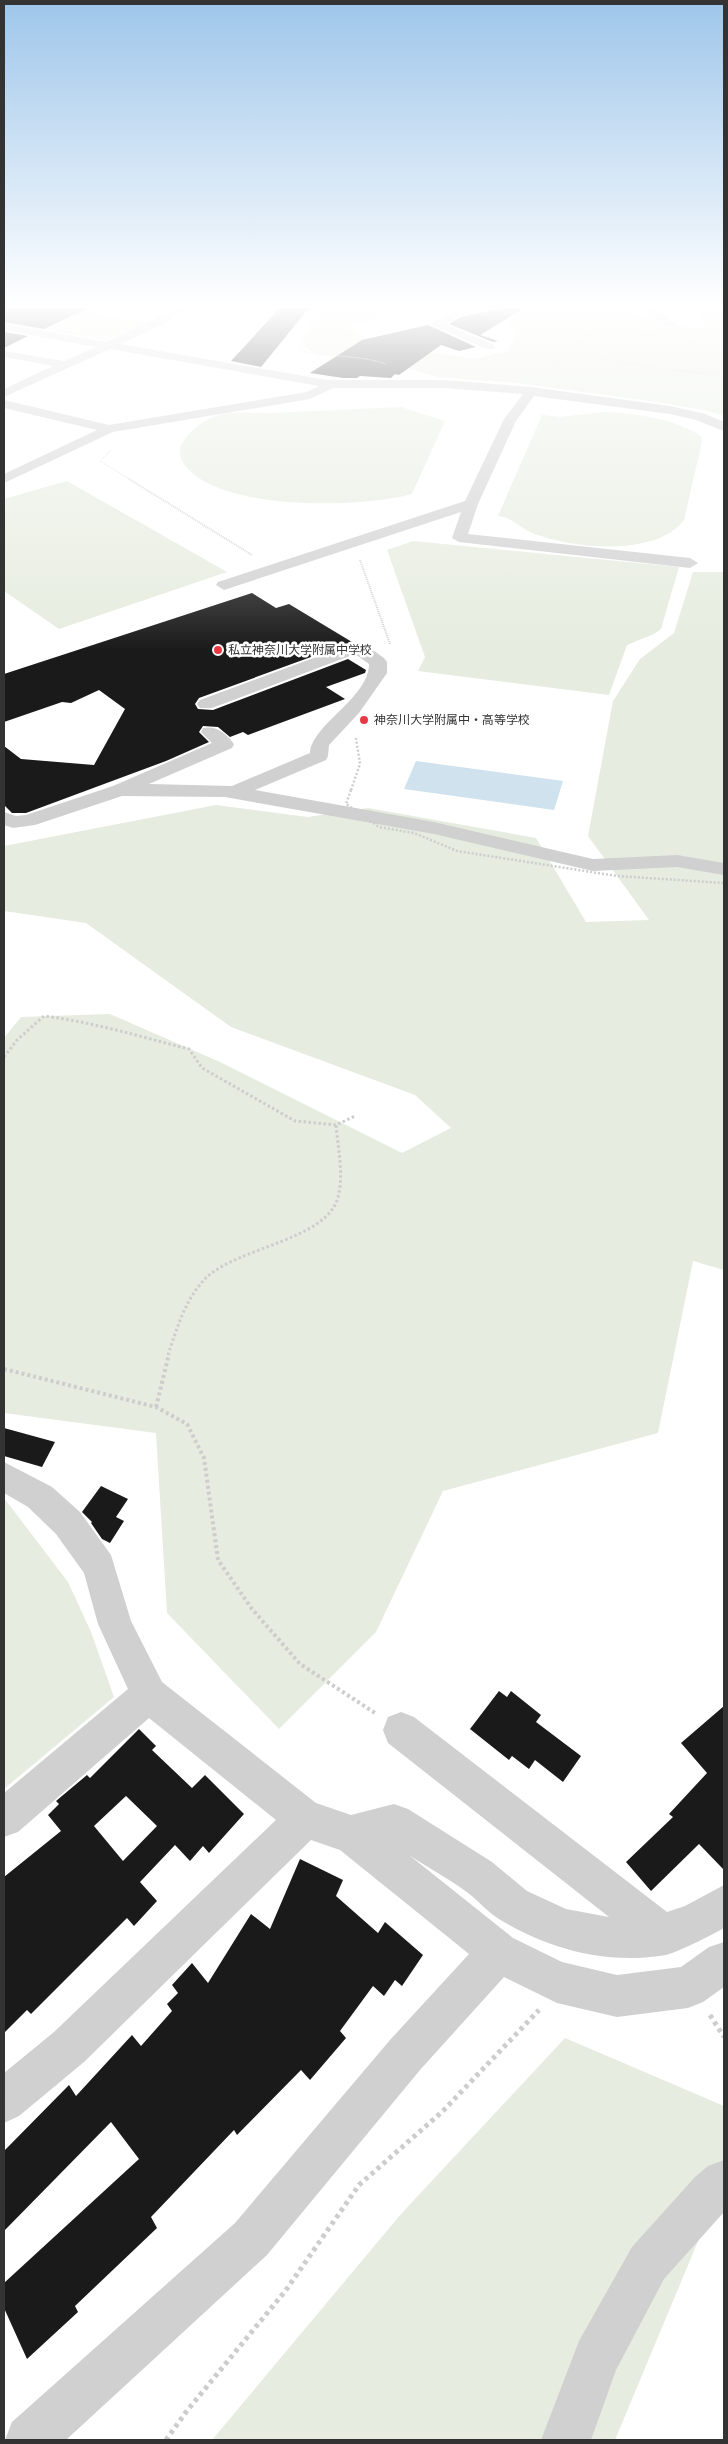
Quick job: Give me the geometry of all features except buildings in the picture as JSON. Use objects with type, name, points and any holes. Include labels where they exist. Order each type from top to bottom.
[{"type":"street","points":[[87,422],[115,428]]},
{"type":"street","points":[[4,479],[115,428],[146,422]]},
{"type":"street","points":[[509,422],[471,504],[459,538],[690,564]]},
{"type":"street","points":[[712,422],[724,427]]},
{"type":"street","points":[[224,585],[471,504]]},
{"type":"street","points":[[206,704],[357,647],[378,662],[378,673],[353,709],[320,744],[319,756],[235,792]]},
{"type":"street","points":[[4,818],[13,822],[28,821],[120,790],[225,744],[210,732]]},
{"type":"street","points":[[120,790],[193,789],[235,792],[434,828],[593,865],[617,867],[671,861],[696,862],[724,868]]},
{"type":"street","points":[[4,1476],[40,1498],[68,1523],[99,1566],[115,1624],[149,1695],[305,1819],[351,1834],[499,1952],[557,1982],[617,1996],[688,1987],[724,1962]]},
{"type":"street","points":[[4,1818],[149,1695]]},
{"type":"street","points":[[401,1730],[664,1936]]},
{"type":"street","points":[[4,2101],[69,2047],[305,1819]]},
{"type":"street","points":[[351,1834],[394,1823],[478,1877],[512,1904],[556,1927],[591,1937],[625,1940],[664,1936],[710,1916],[724,1905]]},
{"type":"street","points":[[30,2440],[251,2239],[404,2055],[499,1952]]},
{"type":"street","points":[[566,2440],[596,2358],[648,2263],[711,2193],[724,2182]]},
{"type":"path","points":[[115,428],[126,436],[100,461],[274,569]]},
{"type":"path","points":[[350,790],[346,804],[379,827],[414,833],[457,852],[608,875],[724,883]]},
{"type":"path","points":[[4,1057],[17,1040],[44,1016],[82,1021],[102,1028],[189,1049],[202,1068],[231,1086],[295,1120],[336,1125],[355,1116]]},
{"type":"path","points":[[156,1406],[162,1373],[173,1340],[191,1301],[205,1280],[232,1259],[301,1235],[325,1217],[338,1200],[340,1176],[336,1125]]},
{"type":"path","points":[[4,1369],[156,1406],[187,1424],[204,1458],[218,1560],[252,1609],[300,1664],[401,1730]]},
{"type":"path","points":[[166,2440],[186,2412],[286,2290],[359,2185],[442,2111],[533,2018],[557,1982]]},
{"type":"path","points":[[707,2011],[724,2037]]},
{"type":"shaded area","points":[[204,422],[445,422],[412,494],[389,499],[329,503],[263,499],[233,493],[207,483],[188,469],[180,456],[181,445],[194,429]]},
{"type":"shaded area","points":[[539,422],[670,422],[701,436],[702,442],[684,520],[671,532],[654,540],[635,545],[614,546],[592,546],[571,543],[535,534],[508,519],[498,516]]},
{"type":"shaded area","points":[[67,481],[227,572],[59,629],[4,591],[4,499]]},
{"type":"shaded area","points":[[413,541],[679,567],[661,629],[654,634],[627,645],[609,695],[418,671],[425,657],[387,550]]},
{"type":"shaded area","points":[[693,572],[724,572],[724,1270],[693,1261],[658,1433],[443,1491],[376,1632],[279,1729],[167,1613],[156,1433],[4,1413],[4,1038],[21,1017],[110,1014],[220,1062],[402,1153],[451,1128],[415,1095],[231,1027],[86,923],[4,911],[4,846],[216,805],[308,817],[368,808],[536,838],[586,922],[649,920],[588,836],[613,701],[640,659],[674,633]]},
{"type":"shaded area","points":[[4,1498],[68,1582],[91,1632],[114,1697],[4,1789]]},
{"type":"shaded area","points":[[565,2038],[724,2106],[724,2179],[615,2440],[212,2440],[401,2214]]},
{"type":"water","points":[[416,761],[563,781],[554,810],[404,789]]},
{"type":"place","name":"私立神奈川大学附属中学校","points":[[218,650]]},
{"type":"place","name":"神奈川大学附属中・高等学校","points":[[364,720]]}]
